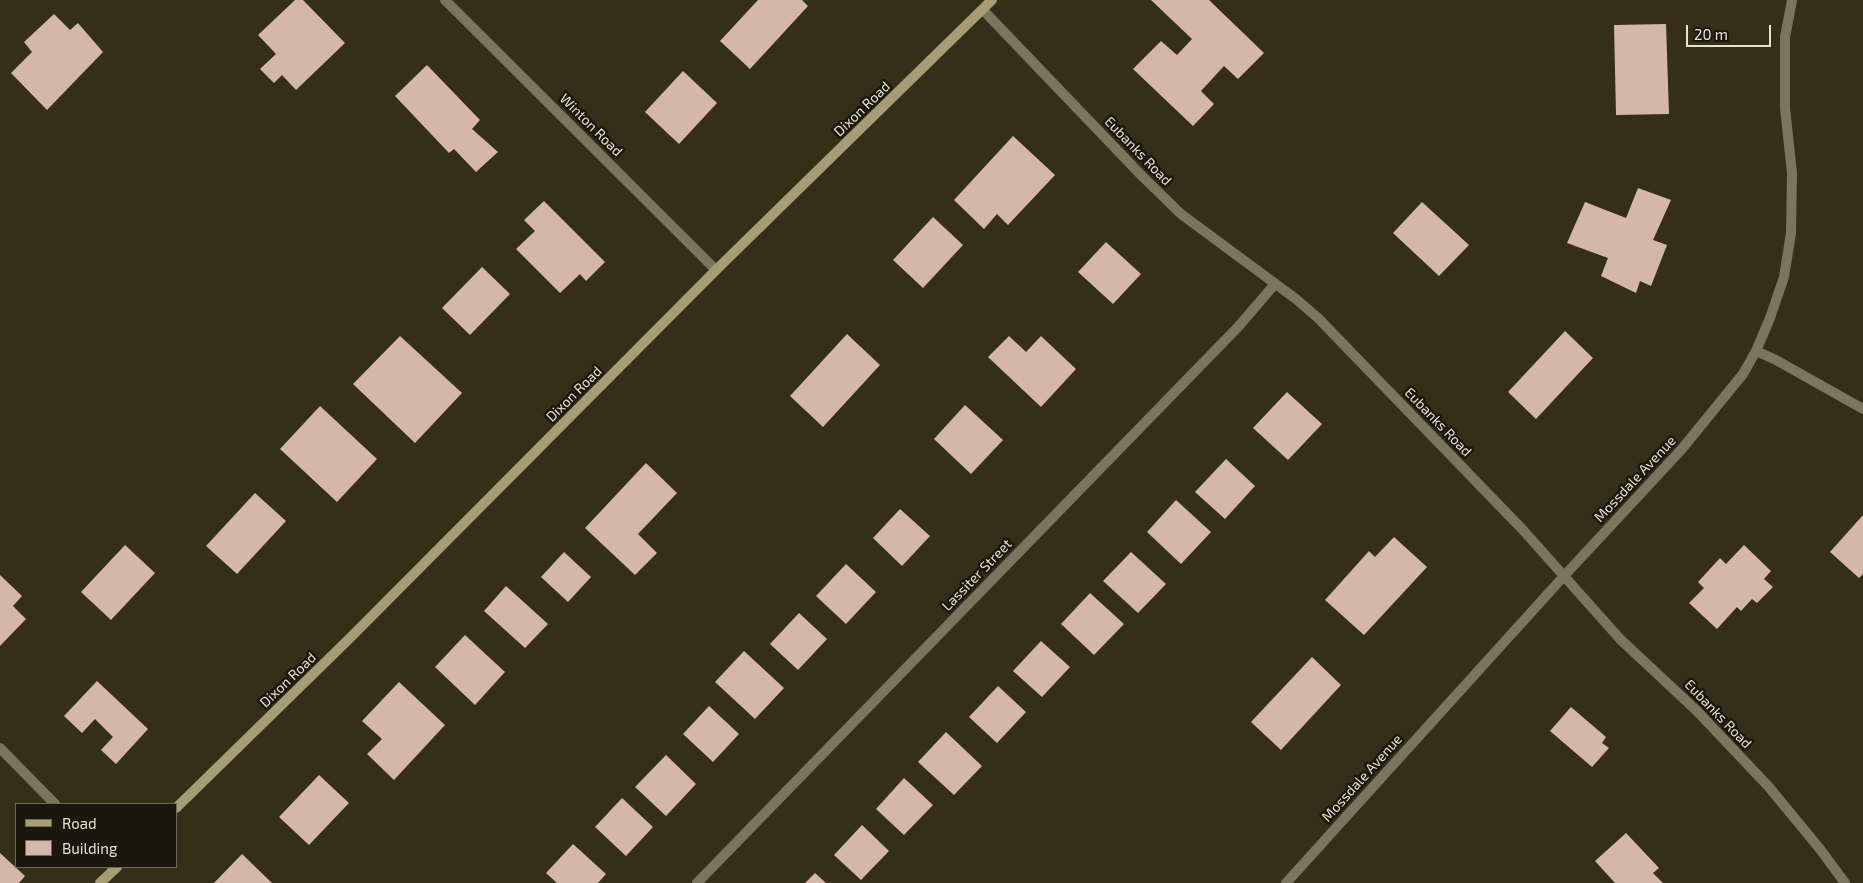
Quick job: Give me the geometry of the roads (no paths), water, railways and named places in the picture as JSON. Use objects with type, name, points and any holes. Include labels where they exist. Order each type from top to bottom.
[{"type":"street","name":"Winton Road","points":[[445,0],[716,270]]},
{"type":"street","name":"Dixon Road","points":[[178,806],[350,638],[716,270],[992,0]]},
{"type":"street","name":"Mossdale Avenue","points":[[1286,883],[1564,576],[1681,450],[1743,374],[1756,351],[1784,277],[1791,233],[1792,173],[1785,108],[1785,37],[1792,0]]},
{"type":"street","name":"Eubanks Road","points":[[983,10],[1142,176],[1181,214],[1296,299],[1318,318],[1523,530],[1620,638],[1697,711],[1768,786],[1820,849],[1845,883]]},
{"type":"street","name":"Lassiter Street","points":[[697,883],[1238,327],[1274,284]]},
{"type":"street","points":[[1756,351],[1863,408]]},
{"type":"street","points":[[0,748],[54,803]]},
{"type":"street","points":[[100,883],[116,868]]}]
